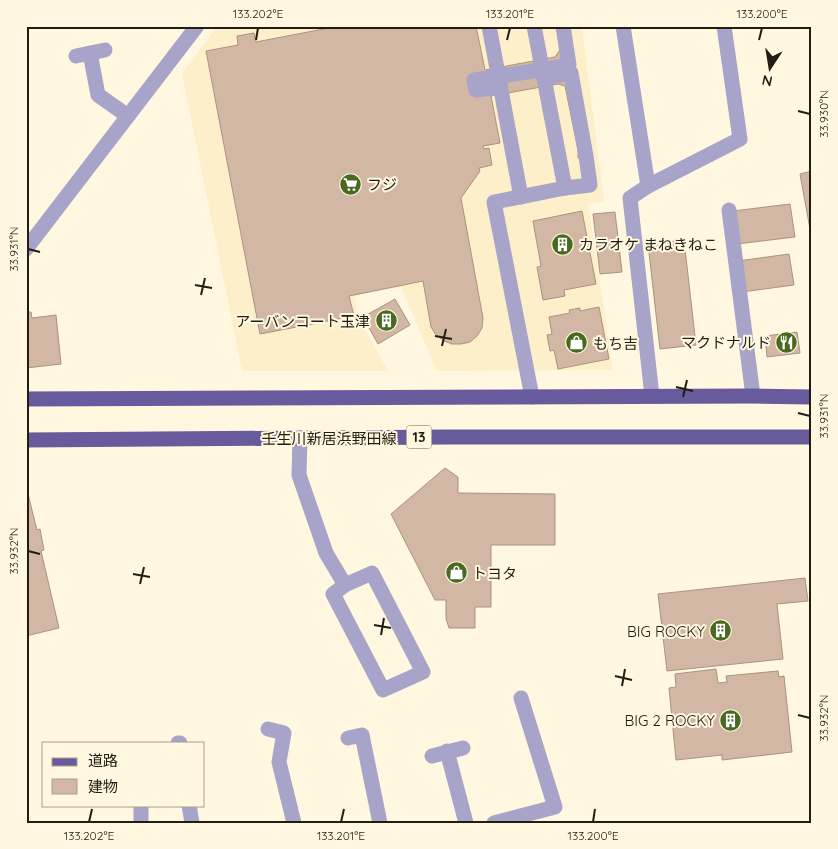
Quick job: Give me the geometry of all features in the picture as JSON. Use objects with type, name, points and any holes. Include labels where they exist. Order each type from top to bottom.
[{"type":"main road","points":[[26,399],[812,397]]},
{"type":"main road","name":"壬生川新居浜野田線","points":[[26,440],[812,437]]},
{"type":"street","points":[[26,250],[197,26]]},
{"type":"street","points":[[489,26],[521,197]]},
{"type":"street","points":[[534,26],[565,188]]},
{"type":"street","points":[[491,83],[553,72],[569,65],[563,26]]},
{"type":"street","points":[[623,26],[648,186]]},
{"type":"street","points":[[652,396],[630,198],[648,186],[740,139],[724,26]]},
{"type":"street","points":[[90,53],[98,95],[128,116]]},
{"type":"street","points":[[532,397],[494,202],[590,185],[571,74],[553,72]]},
{"type":"street","points":[[728,210],[753,396]]},
{"type":"street","points":[[300,438],[300,475],[326,553],[346,586]]},
{"type":"street","points":[[372,573],[423,672],[383,690],[333,594],[346,586],[372,573]]},
{"type":"street","points":[[494,823],[555,808],[521,698]]},
{"type":"street","points":[[268,729],[284,733],[279,762],[294,823]]},
{"type":"street","points":[[348,738],[362,735],[380,823]]},
{"type":"street","points":[[432,756],[463,748]]},
{"type":"street","points":[[447,751],[466,823]]},
{"type":"street","points":[[141,806],[141,823]]},
{"type":"street","points":[[189,806],[192,823]]},
{"type":"shaded area","points":[[218,26],[582,26],[604,201],[588,204],[613,370],[437,371],[401,287],[354,296],[358,317],[388,371],[242,371],[182,73]]},
{"type":"building","name":"フジ","points":[[339,26],[476,26],[485,70],[555,57],[560,50],[592,155],[578,158],[565,86],[558,84],[491,96],[500,143],[483,146],[484,149],[489,148],[492,165],[479,168],[480,171],[461,198],[483,318],[482,328],[470,342],[452,344],[436,335],[431,327],[423,281],[349,296],[354,316],[260,334],[206,51],[238,45],[237,36],[254,33],[256,42]]},
{"type":"building","points":[[812,171],[812,240],[800,174]]},
{"type":"building","points":[[790,204],[795,237],[737,244],[733,211]]},
{"type":"building","name":"カラオケ まねきねこ","points":[[582,211],[596,284],[564,290],[565,296],[543,300],[537,267],[541,266],[533,221]]},
{"type":"building","points":[[615,212],[622,272],[600,274],[593,214]]},
{"type":"building","points":[[684,240],[696,345],[660,349],[648,244]]},
{"type":"building","points":[[789,254],[794,285],[742,292],[738,261]]},
{"type":"building","name":"アーバンコート玉津","points":[[395,299],[410,325],[378,344],[363,317]]},
{"type":"building","name":"もち吉","points":[[599,307],[609,359],[558,369],[554,350],[550,351],[547,335],[552,334],[549,317],[570,313],[569,310],[580,308],[580,311]]},
{"type":"building","points":[[26,312],[31,312],[32,318],[56,315],[61,364],[26,368]]},
{"type":"building","points":[[797,332],[800,353],[767,357],[765,336]]},
{"type":"building","name":"トヨタ","points":[[445,468],[458,477],[458,493],[555,494],[555,545],[491,545],[491,607],[475,607],[475,628],[449,628],[446,619],[446,600],[435,600],[391,514]]},
{"type":"building","points":[[26,486],[37,530],[40,529],[44,550],[41,551],[59,628],[26,636]]},
{"type":"building","name":"BIG ROCKY","points":[[805,578],[808,601],[777,604],[783,659],[667,671],[658,594]]},
{"type":"building","name":"BIG 2 ROCKY","points":[[716,669],[718,683],[727,682],[726,676],[778,671],[779,677],[784,676],[792,752],[722,760],[722,755],[676,760],[669,688],[676,687],[675,674]]},
{"type":"place","name":"フジ","points":[[351,184]]},
{"type":"place","name":"カラオケ まねきねこ","points":[[563,244]]},
{"type":"place","name":"アーバンコート玉津","points":[[386,321]]},
{"type":"place","name":"マクドナルド","points":[[787,342]]},
{"type":"place","name":"もち吉","points":[[577,343]]},
{"type":"place","name":"トヨタ","points":[[456,573]]},
{"type":"place","name":"BIG ROCKY","points":[[721,631]]},
{"type":"place","name":"BIG 2 ROCKY","points":[[731,720]]}]
